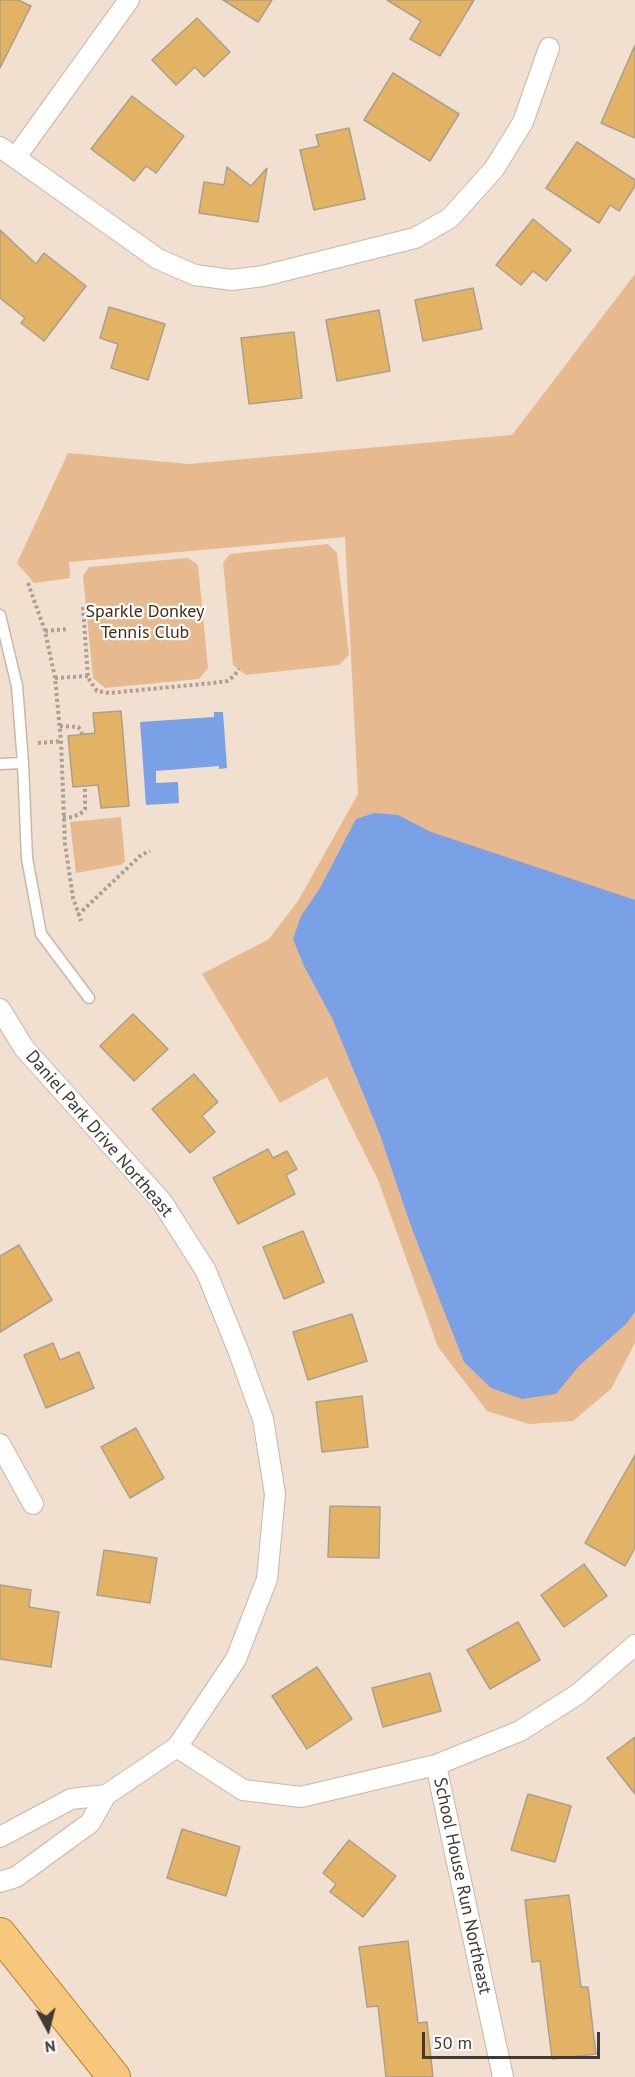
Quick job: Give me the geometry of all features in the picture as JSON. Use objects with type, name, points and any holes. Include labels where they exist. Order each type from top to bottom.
[{"type":"main road","points":[[0,1934],[114,2077]]},
{"type":"street","points":[[129,0],[8,152],[158,259],[195,275],[232,280],[263,276],[415,238],[450,218],[494,169],[523,122],[549,48]]},
{"type":"street","name":"Daniel Park Drive Northeast","points":[[0,1009],[24,1048],[162,1202],[206,1271],[263,1419],[275,1494],[267,1579],[236,1659],[177,1747],[106,1795]]},
{"type":"street","points":[[0,1444],[33,1504]]},
{"type":"street","points":[[177,1747],[243,1790],[301,1797],[436,1765],[520,1731],[578,1694],[635,1645]]},
{"type":"street","name":"School House Run Northeast","points":[[436,1765],[503,2077]]},
{"type":"street","points":[[0,1838],[71,1799],[106,1795]]},
{"type":"street","points":[[0,1882],[16,1877],[90,1823],[106,1795]]},
{"type":"lane","points":[[0,615],[17,686],[27,858],[41,934],[89,998]]},
{"type":"lane","points":[[0,764],[23,763]]},
{"type":"path","points":[[28,583],[45,631],[55,678],[69,879],[81,921]]},
{"type":"path","points":[[83,607],[88,676],[97,691],[109,693],[194,686],[226,681],[239,669]]},
{"type":"path","points":[[45,631],[68,629]]},
{"type":"path","points":[[55,678],[88,676]]},
{"type":"path","points":[[60,726],[78,727],[82,735]]},
{"type":"path","points":[[22,744],[61,741]]},
{"type":"path","points":[[63,818],[78,818],[85,808],[85,786]]},
{"type":"path","points":[[78,915],[141,855],[150,851]]},
{"type":"green space","points":[[635,274],[635,1343],[611,1389],[573,1421],[529,1424],[487,1411],[438,1347],[378,1180],[327,1077],[280,1103],[202,974],[269,939],[298,901],[358,794],[345,537],[69,562],[70,578],[34,583],[17,563],[68,453],[189,464],[512,435]]},
{"type":"green space","name":"Sparkle Donkey Tennis Club","points":[[328,544],[337,553],[349,655],[339,665],[246,675],[233,665],[223,563],[230,554]]},
{"type":"green space","name":"Sparkle Donkey Tennis Club","points":[[188,558],[198,565],[208,668],[199,679],[105,688],[93,678],[83,576],[89,567]]},
{"type":"green space","points":[[121,817],[125,862],[120,865],[76,873],[70,822]]},
{"type":"water","points":[[214,712],[223,712],[227,768],[219,769],[219,766],[156,771],[156,783],[178,782],[179,803],[146,805],[140,722],[214,717]]},
{"type":"water","points":[[374,813],[398,815],[431,832],[635,900],[635,1312],[627,1323],[579,1366],[556,1394],[522,1399],[491,1388],[464,1362],[412,1229],[379,1132],[332,1018],[304,966],[293,939],[301,916],[320,888],[356,819]]},
{"type":"building","points":[[0,0],[18,0],[31,6],[0,68]]},
{"type":"building","points":[[223,0],[272,0],[258,22]]},
{"type":"building","points":[[387,0],[474,0],[440,56],[410,39],[421,21]]},
{"type":"building","points":[[197,18],[230,52],[204,77],[195,67],[176,85],[152,60]]},
{"type":"building","points":[[635,45],[635,138],[601,123]]},
{"type":"building","points":[[393,73],[459,114],[430,161],[364,120]]},
{"type":"building","points":[[132,96],[184,136],[156,173],[146,166],[134,181],[91,149]]},
{"type":"building","points":[[349,128],[365,199],[314,210],[300,150],[319,146],[316,135]]},
{"type":"building","points":[[577,142],[635,180],[635,186],[619,211],[610,205],[599,223],[546,188]]},
{"type":"building","points":[[227,167],[251,186],[267,168],[258,222],[199,213],[204,182],[224,185]]},
{"type":"building","points":[[533,219],[571,250],[546,281],[533,271],[521,285],[496,265]]},
{"type":"building","points":[[0,230],[36,264],[44,253],[86,286],[44,341],[21,323],[25,318],[0,298]]},
{"type":"building","points":[[473,288],[482,329],[423,341],[415,300]]},
{"type":"building","points":[[109,307],[165,324],[148,380],[111,368],[118,344],[100,338]]},
{"type":"building","points":[[379,310],[390,371],[337,381],[326,320]]},
{"type":"building","points":[[294,332],[302,398],[249,404],[241,338]]},
{"type":"building","points":[[121,711],[129,806],[101,808],[98,785],[73,787],[68,736],[95,733],[93,713]]},
{"type":"building","points":[[133,1014],[168,1049],[134,1081],[100,1046]]},
{"type":"building","points":[[194,1074],[218,1102],[202,1116],[215,1132],[190,1153],[152,1109]]},
{"type":"building","points":[[268,1149],[273,1158],[287,1151],[297,1169],[286,1175],[295,1194],[238,1224],[213,1178]]},
{"type":"building","points":[[303,1231],[324,1282],[284,1299],[263,1247]]},
{"type":"building","points":[[19,1245],[52,1300],[0,1332],[0,1256]]},
{"type":"building","points":[[352,1314],[367,1361],[308,1380],[293,1332]]},
{"type":"building","points":[[53,1343],[60,1360],[79,1352],[94,1388],[46,1408],[24,1355]]},
{"type":"building","points":[[362,1396],[368,1447],[322,1452],[316,1402]]},
{"type":"building","points":[[136,1428],[164,1478],[130,1498],[101,1447]]},
{"type":"building","points":[[635,1455],[635,1548],[625,1566],[585,1543]]},
{"type":"building","points":[[330,1506],[380,1507],[379,1558],[328,1557]]},
{"type":"building","points":[[104,1550],[157,1558],[150,1603],[97,1595]]},
{"type":"building","points":[[584,1564],[607,1596],[564,1627],[541,1595]]},
{"type":"building","points":[[0,1585],[31,1590],[29,1607],[59,1612],[51,1667],[0,1659]]},
{"type":"building","points":[[518,1622],[540,1660],[490,1689],[467,1650]]},
{"type":"building","points":[[317,1667],[352,1719],[307,1749],[272,1696]]},
{"type":"building","points":[[430,1673],[441,1711],[383,1727],[372,1688]]},
{"type":"building","points":[[635,1737],[635,1794],[607,1758]]},
{"type":"building","points":[[528,1794],[571,1806],[555,1862],[511,1850]]},
{"type":"building","points":[[182,1829],[240,1847],[226,1896],[167,1878]]},
{"type":"building","points":[[349,1840],[396,1876],[363,1917],[330,1892],[336,1884],[323,1873]]},
{"type":"building","points":[[569,1895],[581,1987],[588,1987],[596,2054],[552,2059],[540,1961],[532,1962],[525,1900]]},
{"type":"building","points":[[408,1941],[418,2023],[427,2022],[433,2077],[386,2077],[378,2006],[367,2007],[359,1947]]}]
